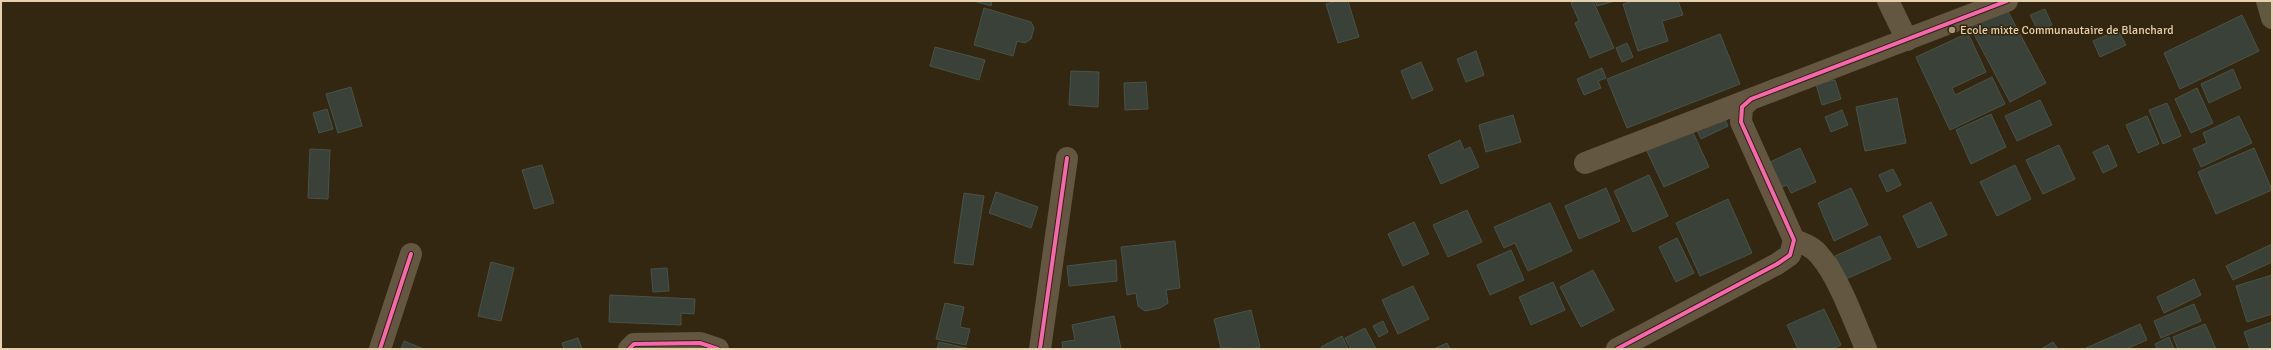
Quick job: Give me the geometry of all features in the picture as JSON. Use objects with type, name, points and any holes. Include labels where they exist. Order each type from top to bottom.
[{"type":"street","points":[[1888,1],[1907,40]]},
{"type":"street","points":[[1585,163],[2007,1]]},
{"type":"street","points":[[2267,1],[2272,18]]},
{"type":"street","points":[[1617,349],[1777,264],[1790,255],[1794,240],[1741,122],[1742,107],[1751,99]]},
{"type":"street","points":[[1040,349],[1067,158]]},
{"type":"street","points":[[1794,240],[1811,247],[1820,255],[1828,268],[1866,349]]},
{"type":"street","points":[[380,349],[411,254]]},
{"type":"street","points":[[629,349],[634,344],[693,343],[700,343],[718,349]]},
{"type":"building","points":[[974,1],[992,1],[991,6]]},
{"type":"building","points":[[1336,1],[1348,1],[1359,37],[1338,43],[1326,4]]},
{"type":"building","points":[[1576,1],[1593,1],[1614,48],[1590,58],[1575,23],[1579,21],[1571,3]]},
{"type":"building","points":[[1595,1],[1615,1],[1597,6]]},
{"type":"building","points":[[1633,1],[1678,1],[1683,15],[1662,21],[1668,41],[1638,51],[1623,4]]},
{"type":"building","points":[[2004,4],[2046,83],[2010,102],[1968,23]]},
{"type":"building","points":[[984,8],[1031,22],[1034,28],[1031,39],[1025,43],[1017,41],[1013,56],[974,45]]},
{"type":"building","points":[[2045,9],[2052,25],[2038,31],[2030,15]]},
{"type":"building","points":[[2242,15],[2259,51],[2180,89],[2164,53]]},
{"type":"building","points":[[2118,30],[2126,45],[2100,57],[2093,41]]},
{"type":"building","points":[[1968,33],[1986,72],[1952,88],[1955,95],[1992,77],[2005,104],[1950,130],[1916,57]]},
{"type":"building","points":[[1720,34],[1740,84],[1627,128],[1607,79]]},
{"type":"building","points":[[1627,43],[1633,57],[1622,62],[1616,48]]},
{"type":"building","points":[[935,47],[985,60],[979,80],[930,66]]},
{"type":"building","points":[[1476,51],[1484,75],[1466,82],[1457,59]]},
{"type":"building","points":[[1421,62],[1433,90],[1412,99],[1401,71]]},
{"type":"building","points":[[1602,68],[1606,78],[1598,81],[1601,88],[1584,95],[1577,79]]},
{"type":"building","points":[[2233,69],[2241,88],[2209,103],[2201,84]]},
{"type":"building","points":[[1071,71],[1099,72],[1098,107],[1069,105]]},
{"type":"building","points":[[1835,80],[1841,99],[1822,105],[1816,84]]},
{"type":"building","points":[[1146,82],[1148,109],[1125,110],[1124,83]]},
{"type":"building","points":[[351,87],[362,126],[338,133],[326,94]]},
{"type":"building","points":[[2197,88],[2213,123],[2191,133],[2175,99]]},
{"type":"building","points":[[1897,98],[1906,143],[1865,151],[1856,107]]},
{"type":"building","points":[[2040,100],[2052,125],[2017,141],[2005,116]]},
{"type":"building","points":[[2167,103],[2181,136],[2163,144],[2149,110]]},
{"type":"building","points":[[327,109],[333,129],[319,133],[313,113]]},
{"type":"building","points":[[1842,110],[1848,125],[1831,132],[1825,117]]},
{"type":"building","points":[[1722,112],[1728,126],[1701,139],[1694,124]]},
{"type":"building","points":[[1991,114],[2006,147],[1971,164],[1956,130]]},
{"type":"building","points":[[1513,115],[1521,142],[1486,152],[1479,125]]},
{"type":"building","points":[[2147,116],[2159,144],[2138,153],[2126,125]]},
{"type":"building","points":[[2239,116],[2252,143],[2201,167],[2193,149],[2207,143],[2203,133]]},
{"type":"building","points":[[1690,126],[1709,167],[1664,187],[1645,147]]},
{"type":"building","points":[[1460,140],[1464,150],[1470,147],[1479,167],[1441,184],[1428,155]]},
{"type":"building","points":[[2059,145],[2075,179],[2043,194],[2026,160]]},
{"type":"building","points":[[2108,145],[2117,166],[2103,173],[2093,152]]},
{"type":"building","points":[[1800,148],[1816,182],[1791,193],[1787,185],[1779,188],[1768,163]]},
{"type":"building","points":[[2254,148],[2272,190],[2216,214],[2198,172]]},
{"type":"building","points":[[310,149],[330,150],[328,199],[308,198]]},
{"type":"building","points":[[542,165],[554,203],[534,209],[522,170]]},
{"type":"building","points":[[2015,165],[2031,199],[1997,216],[1980,182]]},
{"type":"building","points":[[1893,169],[1901,185],[1887,192],[1879,175]]},
{"type":"building","points":[[1649,175],[1668,216],[1633,232],[1614,191]]},
{"type":"building","points":[[1606,188],[1620,221],[1579,239],[1565,206]]},
{"type":"building","points":[[1851,188],[1868,225],[1834,241],[1818,203]]},
{"type":"building","points":[[996,192],[1038,207],[1031,228],[989,213]]},
{"type":"building","points":[[964,193],[984,196],[973,265],[954,263]]},
{"type":"building","points":[[1728,199],[1752,253],[1700,276],[1676,223]]},
{"type":"building","points":[[1931,202],[1947,235],[1918,248],[1903,216]]},
{"type":"building","points":[[1550,203],[1572,251],[1528,271],[1515,243],[1504,248],[1494,227]]},
{"type":"building","points":[[1467,210],[1482,242],[1448,257],[1433,225]]},
{"type":"building","points":[[1414,222],[1429,254],[1403,266],[1388,234]]},
{"type":"building","points":[[1880,236],[1891,259],[1846,279],[1835,256]]},
{"type":"building","points":[[1677,238],[1694,273],[1676,282],[1659,247]]},
{"type":"building","points":[[1175,241],[1180,288],[1166,290],[1168,303],[1160,308],[1145,311],[1138,306],[1136,293],[1127,295],[1121,247]]},
{"type":"building","points":[[2272,244],[2272,262],[2233,280],[2226,266]]},
{"type":"building","points":[[1511,250],[1524,280],[1490,295],[1477,265]]},
{"type":"building","points":[[1116,260],[1117,281],[1069,286],[1067,266]]},
{"type":"building","points":[[491,262],[514,268],[501,321],[478,316]]},
{"type":"building","points":[[667,268],[669,291],[653,292],[651,269]]},
{"type":"building","points":[[1593,270],[1614,310],[1581,327],[1560,287]]},
{"type":"building","points":[[2272,275],[2272,314],[2247,322],[2236,286]]},
{"type":"building","points":[[2194,279],[2201,295],[2164,313],[2157,297]]},
{"type":"building","points":[[1553,282],[1565,310],[1531,325],[1519,297]]},
{"type":"building","points":[[1413,286],[1429,319],[1398,334],[1382,300]]},
{"type":"building","points":[[610,295],[695,299],[694,314],[681,313],[681,325],[609,322]]},
{"type":"building","points":[[945,303],[964,307],[960,327],[970,329],[966,345],[936,339]]},
{"type":"building","points":[[2194,304],[2201,321],[2161,338],[2154,321]]},
{"type":"building","points":[[1824,309],[1841,345],[1832,349],[1798,349],[1787,325]]},
{"type":"building","points":[[1251,310],[1260,347],[1250,349],[1221,348],[1214,319]]},
{"type":"building","points":[[1114,316],[1121,349],[1063,349],[1062,342],[1075,340],[1072,325]]},
{"type":"building","points":[[1383,321],[1388,332],[1379,337],[1373,326]]},
{"type":"building","points":[[2272,322],[2272,349],[2250,349],[2244,332]]},
{"type":"building","points":[[2140,324],[2147,340],[2126,349],[2084,349]]},
{"type":"building","points":[[2205,324],[2216,349],[2178,349],[2173,337]]},
{"type":"building","points":[[1365,328],[1376,349],[1351,349],[1345,338]]},
{"type":"building","points":[[1342,336],[1348,349],[1322,349],[1321,347]]},
{"type":"building","points":[[2169,337],[2174,349],[2157,349],[2155,344]]},
{"type":"building","points":[[578,338],[582,349],[564,349],[562,343]]},
{"type":"building","points":[[404,341],[424,349],[401,349]]},
{"type":"building","points":[[939,342],[971,349],[937,349]]},
{"type":"building","points":[[2053,342],[2058,349],[2041,349]]},
{"type":"building","points":[[1447,343],[1450,349],[1434,349]]},
{"type":"cycle path","points":[[1617,349],[1777,264],[1790,255],[1794,240],[1741,122],[1742,107],[1751,99],[2007,1]]},
{"type":"cycle path","points":[[1040,349],[1067,158]]},
{"type":"cycle path","points":[[380,349],[411,254]]},
{"type":"cycle path","points":[[629,349],[634,344],[700,343],[718,349]]},
{"type":"place","name":"Ecole mixte Communautaire de Blanchard","points":[[1952,30]]}]
